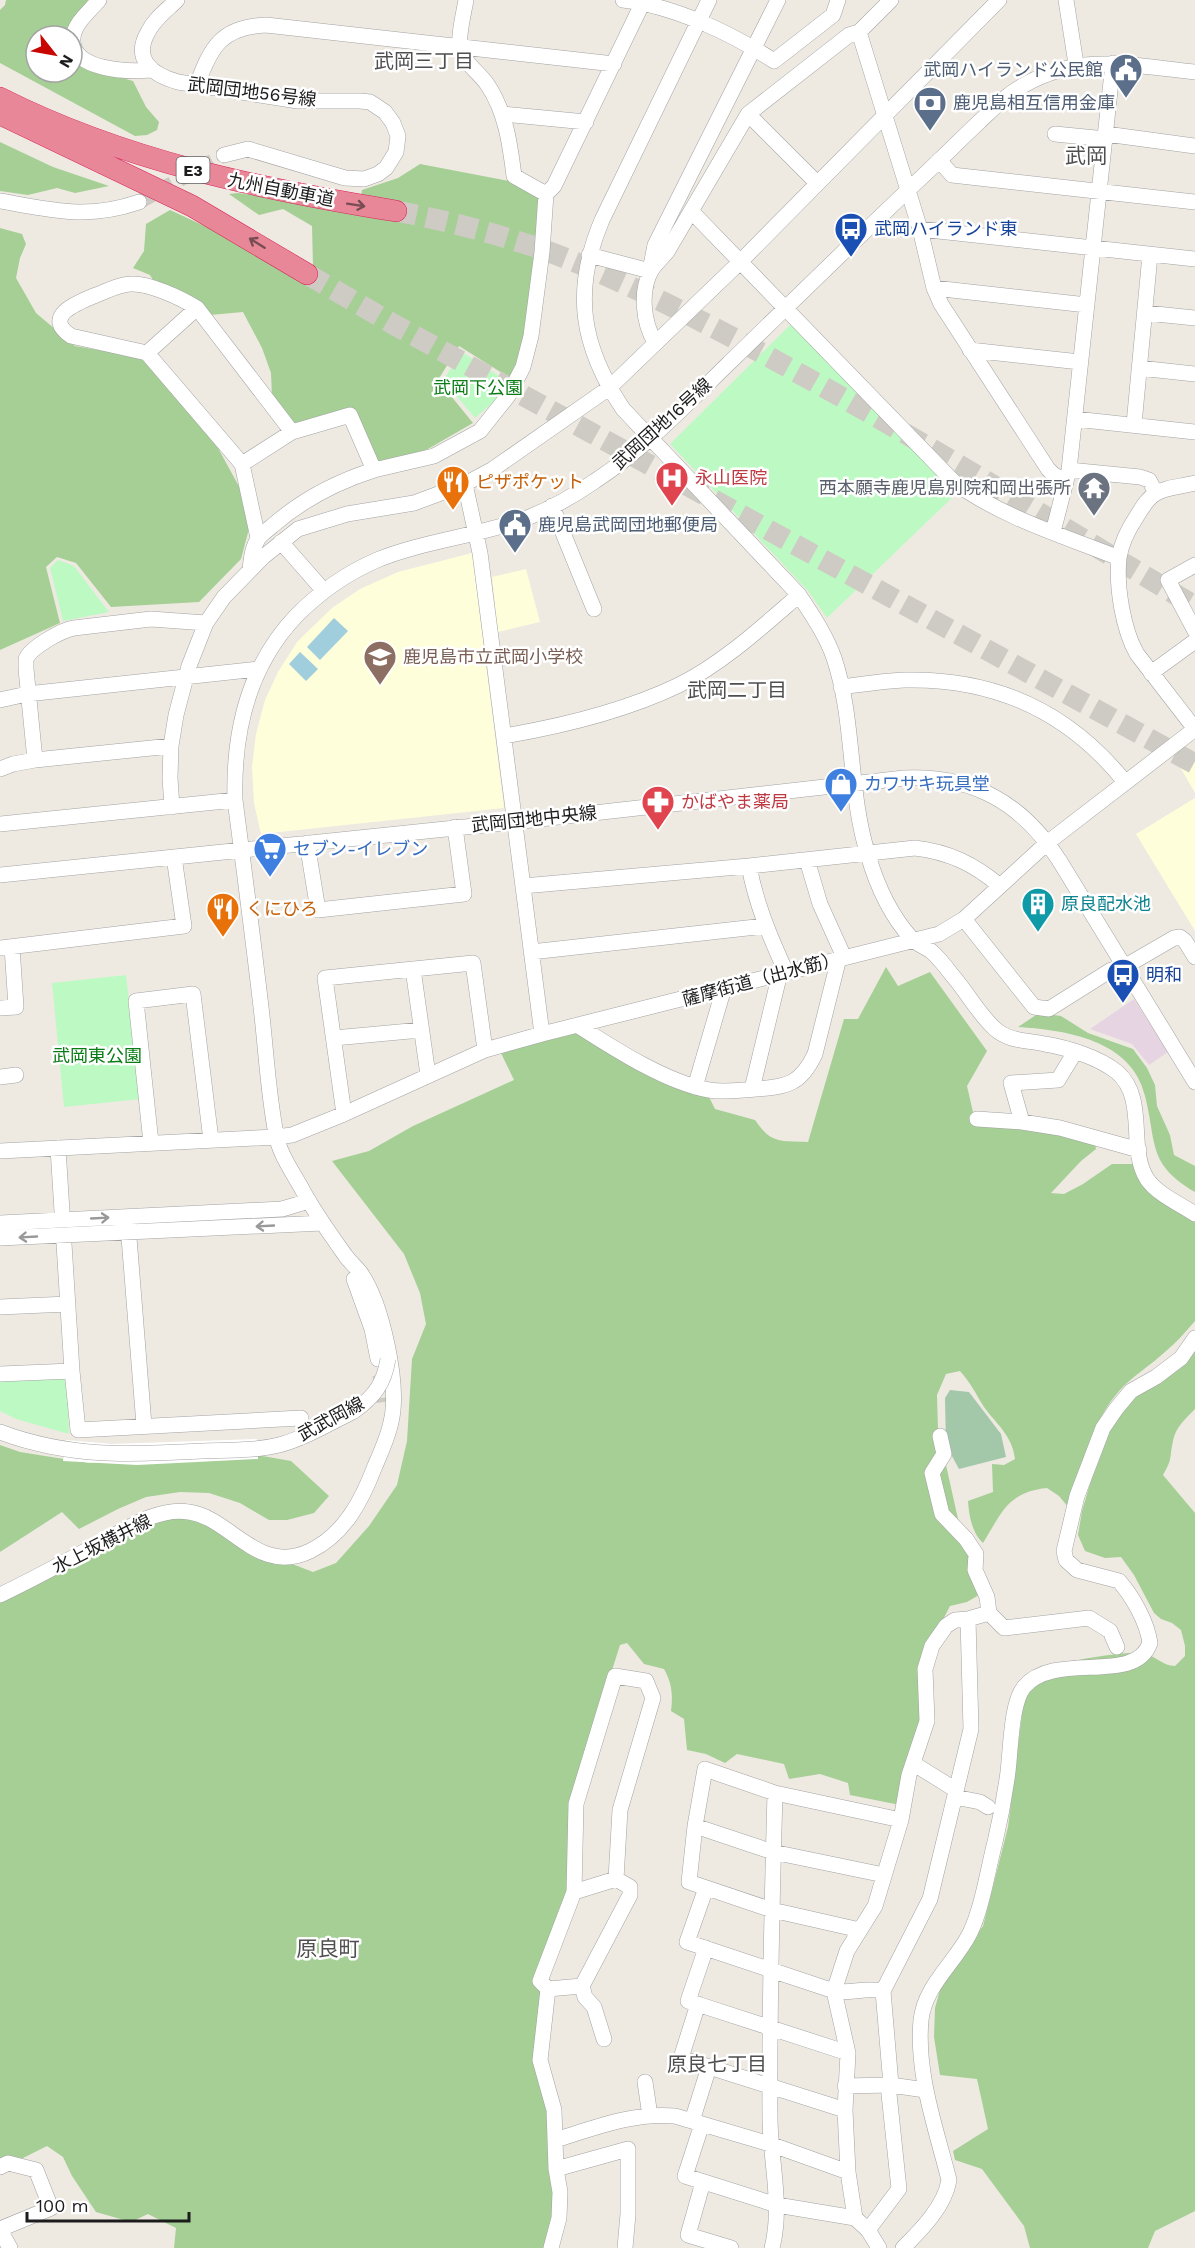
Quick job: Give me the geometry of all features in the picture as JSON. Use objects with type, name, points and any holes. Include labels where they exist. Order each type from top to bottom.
[{"type":"highway","points":[[0,82],[84,121],[205,168],[314,198]]},
{"type":"highway","name":"九州自動車道","points":[[0,98],[73,130],[153,159],[224,179],[314,198],[396,211]]},
{"type":"highway","name":"E3","points":[[0,114],[192,206],[307,274]]},
{"type":"highway","points":[[0,128],[192,206]]},
{"type":"street","points":[[99,0],[77,25],[73,38],[74,47],[78,54],[95,65],[129,72],[151,70],[142,56],[147,32],[177,0]]},
{"type":"street","points":[[466,0],[460,46],[467,62],[487,84],[502,114],[507,127],[514,176],[546,194]]},
{"type":"street","points":[[623,0],[644,1],[698,22],[754,48],[774,61],[833,15],[838,0]]},
{"type":"street","points":[[709,0],[602,220],[589,255],[584,310],[594,357],[609,388],[623,409],[799,595],[821,629],[842,687],[854,784],[867,853],[885,901],[914,940],[931,951],[954,976],[987,1020],[1003,1036],[1075,1052],[1109,1067],[1123,1079],[1134,1102],[1139,1150],[1148,1180],[1158,1190],[1195,1214]]},
{"type":"street","points":[[655,342],[649,332],[644,300],[655,245],[778,0]]},
{"type":"street","points":[[651,271],[667,252],[748,114],[849,35],[859,32],[891,0]]},
{"type":"street","points":[[172,807],[171,746],[184,678],[206,623],[224,597],[250,570],[298,529],[328,519],[414,503],[465,484],[493,469],[609,388],[740,262],[999,0]]},
{"type":"street","points":[[1066,0],[1076,64]]},
{"type":"street","points":[[250,570],[252,552],[258,538],[308,499],[345,479],[434,456],[480,431],[508,396],[523,367],[531,336],[542,252],[546,194],[554,186],[644,1]]},
{"type":"street","points":[[197,86],[212,50],[236,30],[248,26],[266,25],[614,64]]},
{"type":"street","points":[[859,32],[920,229],[934,288],[941,304],[970,351],[1054,475],[1140,477],[1149,480],[1156,493]]},
{"type":"street","points":[[1053,532],[1067,475],[1075,419],[1113,63]]},
{"type":"street","name":"武岡団地16号線","points":[[276,1137],[235,800],[234,766],[244,705],[259,669],[273,644],[286,628],[324,591],[351,573],[379,559],[527,518],[594,482],[650,438],[1002,100],[1023,85],[1050,72],[1076,64],[1113,63],[1195,72]]},
{"type":"street","name":"武岡団地56号線","points":[[151,70],[164,78],[197,86],[298,101],[370,102],[385,112],[398,136],[396,152],[386,168],[364,179],[345,178],[248,149],[224,155]]},
{"type":"street","points":[[502,114],[586,122]]},
{"type":"street","points":[[748,114],[817,183]]},
{"type":"street","points":[[1055,134],[1195,146]]},
{"type":"street","points":[[939,160],[952,175],[1195,202]]},
{"type":"street","points":[[0,201],[79,213],[108,210],[139,202]]},
{"type":"street","points":[[691,211],[954,482],[981,500],[1119,558]]},
{"type":"street","points":[[920,229],[1195,259]]},
{"type":"street","points":[[589,255],[651,271]]},
{"type":"street","points":[[1134,424],[1150,255]]},
{"type":"street","points":[[258,538],[242,464],[147,353],[71,336],[63,331],[60,323],[63,313],[72,305],[111,289],[134,283],[197,308],[292,432]]},
{"type":"street","points":[[934,288],[1087,305]]},
{"type":"street","points":[[147,353],[197,308]]},
{"type":"street","points":[[1146,313],[1195,318]]},
{"type":"street","points":[[970,351],[1080,362]]},
{"type":"street","points":[[1139,368],[1195,374]]},
{"type":"street","points":[[242,464],[292,432],[350,415],[374,470]]},
{"type":"street","points":[[1075,419],[1195,432]]},
{"type":"street","points":[[1195,483],[1156,493],[1144,504],[1132,523],[1119,558],[1119,577],[1128,635],[1137,654],[1195,729]]},
{"type":"street","points":[[465,484],[476,533],[542,1034]]},
{"type":"street","points":[[552,506],[594,609]]},
{"type":"street","points":[[281,542],[324,591]]},
{"type":"street","points":[[1195,565],[1168,580],[1195,631]]},
{"type":"street","points":[[504,736],[591,717],[680,685],[742,644],[799,595]]},
{"type":"street","points":[[35,760],[27,694],[26,660],[32,652],[62,630],[151,619],[206,623]]},
{"type":"street","points":[[1151,673],[1195,641]]},
{"type":"street","points":[[0,700],[27,694],[259,669]]},
{"type":"street","points":[[842,687],[905,680],[972,684],[999,692],[1044,712],[1079,734],[1095,748],[1125,782]]},
{"type":"street","name":"薩摩街道（出水筋）","points":[[0,1151],[276,1137],[292,1134],[344,1114],[484,1050],[939,934],[964,919],[1047,843],[1195,729]]},
{"type":"street","points":[[0,769],[35,760],[171,746]]},
{"type":"street","name":"武岡団地中央線","points":[[0,875],[514,822],[918,777],[968,786],[1005,803],[1028,820],[1047,843],[1195,1082]]},
{"type":"street","points":[[0,824],[235,800]]},
{"type":"street","points":[[308,843],[318,910],[464,894],[455,827]]},
{"type":"street","points":[[523,886],[749,866],[915,848],[934,850],[970,863],[1000,886]]},
{"type":"street","points":[[0,1008],[16,1007],[6,947],[184,926],[174,857]]},
{"type":"street","points":[[577,1025],[678,1083],[695,1087],[728,1091],[777,1088],[803,1075],[815,1054],[842,958],[820,904],[807,860]]},
{"type":"street","points":[[749,866],[765,926],[783,973],[752,1089]]},
{"type":"street","points":[[964,919],[1034,1006],[1049,1009],[1111,970],[1124,968],[1174,938],[1180,937],[1185,941],[1195,957]]},
{"type":"street","points":[[531,952],[765,926]]},
{"type":"street","points":[[344,1114],[325,978],[473,963],[484,1050]]},
{"type":"street","points":[[413,969],[428,1075]]},
{"type":"street","points":[[695,1087],[724,988]]},
{"type":"street","points":[[151,1143],[136,1001],[194,994],[211,1140]]},
{"type":"street","points":[[334,1038],[421,1030]]},
{"type":"street","points":[[1022,1122],[1011,1083],[1058,1080],[1075,1052]]},
{"type":"street","points":[[0,1077],[16,1076]]},
{"type":"street","points":[[977,1119],[1022,1122],[1060,1128],[1139,1150]]},
{"type":"street","name":"武武岡線","points":[[0,1432],[20,1440],[65,1451],[91,1454],[145,1455],[259,1449],[280,1444],[354,1411],[369,1400],[382,1383],[386,1334],[381,1317],[361,1273],[346,1257],[309,1201],[276,1137]]},
{"type":"street","points":[[58,1148],[72,1371],[78,1430],[301,1418]]},
{"type":"street","points":[[0,1238],[128,1217],[282,1209],[309,1201]]},
{"type":"street","points":[[128,1217],[144,1425]]},
{"type":"street","points":[[0,1223],[129,1233],[323,1223]]},
{"type":"street","points":[[0,1306],[68,1304]]},
{"type":"street","points":[[903,2248],[931,2217],[948,2191],[950,2180],[925,2090],[921,2018],[933,1986],[959,1951],[975,1920],[1007,1781],[1018,1697],[1033,1678],[1043,1672],[1063,1667],[1099,1668],[1118,1665],[1140,1657],[1148,1648],[1149,1634],[1119,1581],[1077,1570],[1066,1560],[1064,1551],[1077,1496],[1103,1428],[1131,1391],[1156,1377],[1181,1358],[1195,1338]]},
{"type":"street","points":[[383,1359],[393,1382],[392,1420],[385,1441]]},
{"type":"street","points":[[0,1374],[72,1371]]},
{"type":"street","points":[[384,1402],[385,1441]]},
{"type":"street","points":[[940,1436],[944,1454],[932,1473],[942,1514],[966,1539],[976,1554],[975,1570],[987,1597],[989,1613],[1004,1628],[1089,1618],[1110,1631],[1117,1647]]},
{"type":"street","name":"水上坂横井線","points":[[0,1595],[147,1519],[174,1511],[204,1516],[262,1552],[278,1556],[296,1556],[312,1550],[346,1523],[356,1510],[366,1491],[385,1441]]},
{"type":"street","points":[[855,2218],[848,2172],[844,2110],[848,2053],[834,1991],[847,1951],[875,1906],[900,1820],[927,1721],[925,1669],[932,1646],[946,1626],[955,1620],[989,1613]]},
{"type":"street","points":[[868,2230],[899,2189],[889,2094],[891,2085],[883,1991],[930,1899],[971,1730],[968,1619]]},
{"type":"street","points":[[548,1989],[540,1981],[574,1892],[576,1804],[615,1676],[646,1682],[654,1698],[620,1810],[616,1879]]},
{"type":"street","points":[[914,1764],[956,1793],[988,1807]]},
{"type":"street","points":[[860,1930],[772,1910],[689,1882],[695,1826],[705,1769],[775,1793],[900,1820]]},
{"type":"street","points":[[772,2248],[776,2230],[777,2205],[770,2144],[775,1793]]},
{"type":"street","points":[[695,1826],[773,1852],[884,1875]]},
{"type":"street","points":[[574,1892],[616,1879],[630,1887],[630,1895],[582,1986],[585,1996],[594,2007],[604,2039]]},
{"type":"street","points":[[706,1888],[687,1942],[834,1991],[844,1993],[877,1989],[883,1991]]},
{"type":"street","points":[[706,1947],[688,2001],[848,2053]]},
{"type":"street","points":[[548,1989],[582,1986]]},
{"type":"street","points":[[548,1989],[540,2060],[554,2110],[556,2169],[560,2192],[556,2247]]},
{"type":"street","points":[[698,2004],[681,2058],[844,2110]]},
{"type":"street","points":[[709,2067],[685,2176],[777,2205],[855,2218],[868,2230],[879,2248]]},
{"type":"street","points":[[645,2082],[650,2116]]},
{"type":"street","points":[[845,2086],[891,2085],[925,2090]]},
{"type":"street","points":[[555,2140],[619,2120],[675,2116],[770,2144],[848,2172]]},
{"type":"street","points":[[556,2169],[628,2149],[628,2214],[625,2248]]},
{"type":"street","points":[[0,2167],[8,2163],[36,2170],[51,2208],[0,2229],[10,2248]]},
{"type":"street","points":[[703,2181],[688,2235],[731,2248]]},
{"type":"shaded area","name":"鹿児島市立武岡小学校","points":[[472,553],[504,808],[261,834],[254,803],[252,767],[256,734],[265,700],[278,672],[297,642],[332,608],[360,589],[398,572]]},
{"type":"shaded area","points":[[526,569],[540,622],[498,632],[492,577]]},
{"type":"shaded area","points":[[1195,751],[1195,793],[1179,765]]},
{"type":"shaded area","points":[[1195,798],[1195,931],[1136,834]]},
{"type":"shaded area","points":[[1134,999],[1168,1052],[1149,1065],[1132,1044],[1090,1029]]},
{"type":"shaded area","points":[[950,1390],[969,1392],[1001,1434],[1006,1457],[959,1469],[946,1445],[945,1398]]},
{"type":"green space","points":[[6,0],[91,0],[76,24],[24,24],[24,76],[0,63],[0,10]]},
{"type":"green space","points":[[84,65],[89,69],[133,81],[146,107],[159,122],[157,130],[147,135],[135,136],[39,84],[84,84]]},
{"type":"green space","points":[[0,142],[53,167],[109,186],[75,193],[57,188],[28,195],[0,191]]},
{"type":"green space","points":[[420,164],[509,181],[539,197],[541,203],[523,349],[510,378],[459,346],[438,380],[473,423],[428,449],[379,466],[352,407],[296,426],[272,397],[271,373],[262,348],[243,312],[210,315],[156,285],[150,275],[133,268],[144,251],[146,224],[170,210],[237,241],[313,267],[312,226],[283,209],[259,215],[229,194],[238,193],[294,201],[361,196],[362,190],[398,178]]},
{"type":"green space","points":[[0,228],[22,234],[26,244],[20,258],[16,278],[36,313],[75,346],[145,358],[218,448],[242,492],[250,525],[241,559],[199,602],[111,607],[76,563],[57,557],[46,567],[60,623],[0,650]]},
{"type":"green space","points":[[791,324],[958,492],[827,618],[808,591],[670,444]]},
{"type":"green space","name":"武岡下公園","points":[[462,352],[508,382],[497,399],[475,418],[443,380]]},
{"type":"green space","points":[[58,560],[74,566],[109,612],[63,621],[50,568]]},
{"type":"green space","points":[[886,967],[898,986],[930,972],[987,1051],[967,1086],[975,1121],[1094,1137],[1096,1149],[1081,1161],[1051,1193],[1064,1194],[1112,1164],[1141,1164],[1146,1175],[1195,1211],[1195,1321],[1170,1348],[1120,1390],[1101,1416],[1088,1446],[1069,1508],[1059,1496],[1047,1488],[1034,1490],[1023,1494],[1008,1505],[983,1543],[979,1539],[972,1524],[968,1501],[993,1492],[992,1464],[1004,1465],[1015,1459],[1011,1443],[960,1371],[946,1374],[937,1395],[938,1429],[958,1519],[970,1535],[979,1595],[967,1602],[950,1606],[930,1645],[924,1720],[900,1805],[850,1795],[848,1783],[820,1774],[789,1779],[784,1764],[737,1754],[725,1763],[706,1754],[687,1750],[684,1719],[671,1711],[671,1689],[664,1669],[644,1664],[627,1643],[620,1645],[594,1727],[570,1891],[542,1993],[554,2198],[554,2220],[546,2248],[174,2248],[176,2228],[148,2214],[131,2222],[96,2212],[72,2176],[63,2157],[47,2146],[17,2161],[0,2158],[0,1597],[133,1524],[189,1511],[282,1560],[313,1572],[336,1563],[369,1526],[397,1485],[407,1441],[412,1359],[426,1324],[420,1293],[404,1254],[332,1161],[369,1151],[413,1126],[514,1080],[500,1051],[576,1028],[707,1093],[715,1109],[755,1120],[767,1134],[778,1140],[808,1142],[844,1019],[858,1019]]},
{"type":"green space","name":"武岡東公園","points":[[126,975],[141,1099],[64,1107],[52,983]]},
{"type":"green space","points":[[1039,1013],[1061,1016],[1088,1033],[1133,1049],[1147,1068],[1155,1085],[1157,1106],[1170,1135],[1174,1155],[1195,1166],[1195,1192],[1180,1182],[1161,1162],[1153,1140],[1145,1096],[1138,1077],[1126,1062],[1112,1050],[1076,1035],[1018,1027]]},
{"type":"green space","points":[[1195,1345],[1195,1409],[1176,1432],[1170,1462],[1163,1475],[1195,1513],[1195,2211],[1155,2231],[1148,2248],[1030,2248],[1024,2226],[982,2169],[955,2160],[953,2151],[988,2129],[977,2079],[940,2075],[934,2037],[935,2008],[946,1976],[983,1926],[1008,1827],[1022,1714],[1022,1695],[1035,1670],[1042,1666],[1124,1653],[1149,1655],[1175,1666],[1185,1656],[1181,1630],[1154,1613],[1134,1575],[1121,1557],[1105,1558],[1085,1551],[1078,1535],[1082,1511],[1102,1443],[1111,1423],[1139,1392]]},
{"type":"green space","points":[[67,1377],[69,1434],[16,1419],[0,1411],[0,1378]]},
{"type":"green space","points":[[0,1445],[20,1452],[89,1463],[257,1455],[291,1461],[329,1496],[314,1513],[287,1520],[269,1520],[240,1503],[209,1493],[180,1492],[146,1497],[79,1529],[62,1512],[0,1552]]},
{"type":"water","points":[[334,618],[348,631],[320,660],[307,647]]},
{"type":"water","points":[[300,652],[318,669],[306,681],[289,664]]},
{"type":"pier","points":[[257,1439],[258,1459],[137,1465],[63,1461],[66,1440],[112,1444]]},
{"type":"tunnel","points":[[139,202],[224,155]]},
{"type":"tunnel","points":[[396,211],[476,229],[541,249],[661,301],[852,403],[1195,606]]},
{"type":"tunnel","points":[[307,274],[393,324],[1195,764]]},
{"type":"tunnel","points":[[380,1375],[384,1402]]},
{"type":"place","name":"武岡ハイランド公民館","points":[[1126,99]]},
{"type":"place","name":"鹿児島相互信用金庫","points":[[930,132]]},
{"type":"place","name":"武岡ハイランド東","points":[[851,258]]},
{"type":"place","name":"永山医院","points":[[672,507]]},
{"type":"place","name":"ピザポケット","points":[[453,511]]},
{"type":"place","name":"西本願寺鹿児島別院和岡出張所","points":[[1094,517]]},
{"type":"place","name":"鹿児島武岡団地郵便局","points":[[515,554]]},
{"type":"place","name":"鹿児島市立武岡小学校","points":[[380,686]]},
{"type":"place","name":"カワサキ玩具堂","points":[[841,813]]},
{"type":"place","name":"かばやま薬局","points":[[658,831]]},
{"type":"place","name":"セブン-イレブン","points":[[270,878]]},
{"type":"place","name":"原良配水池","points":[[1038,933]]},
{"type":"place","name":"くにひろ","points":[[223,938]]},
{"type":"place","name":"明和","points":[[1123,1004]]},
{"type":"district","name":"武岡三丁目","points":[[424,61]]},
{"type":"district","name":"武岡","points":[[1086,156]]},
{"type":"district","name":"武岡二丁目","points":[[737,690]]},
{"type":"district","name":"原良町","points":[[328,1949]]},
{"type":"district","name":"原良七丁目","points":[[717,2064]]}]
